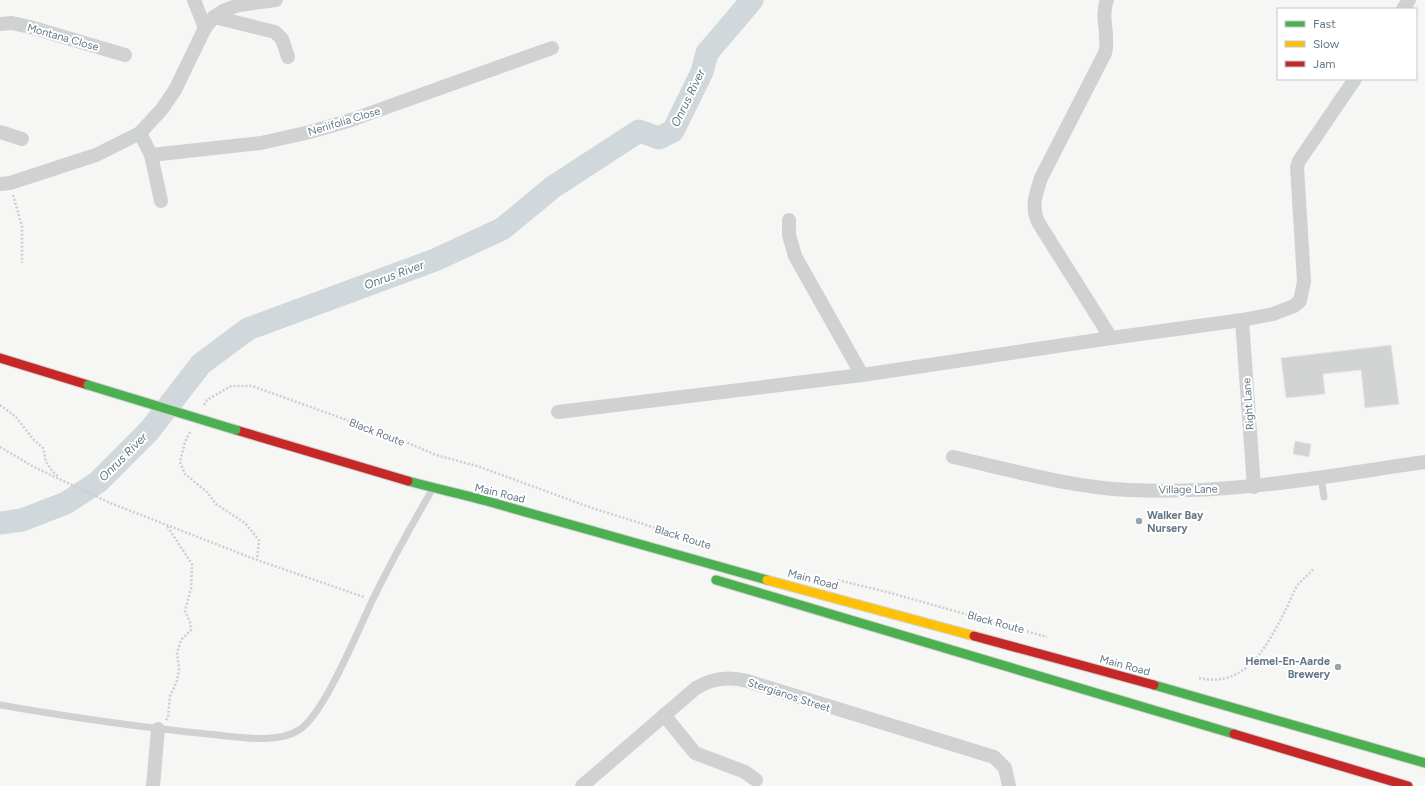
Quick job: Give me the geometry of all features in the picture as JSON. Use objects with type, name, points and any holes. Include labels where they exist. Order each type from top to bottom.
[{"type":"main road","points":[[0,358],[236,430],[458,495]]},
{"type":"main road","name":"Main Road","points":[[458,495],[482,510]]},
{"type":"main road","name":"Main Road","points":[[458,495],[506,506],[635,544],[1211,700],[1425,763]]},
{"type":"main road","points":[[709,578],[1408,786]]},
{"type":"street","points":[[194,0],[205,28]]},
{"type":"street","points":[[5,184],[96,155],[140,133],[162,109],[175,90],[205,28],[214,17],[225,10],[239,5],[276,0]]},
{"type":"street","points":[[1107,0],[1103,14],[1107,42],[1105,53],[1041,178],[1035,198],[1034,209],[1038,222],[1111,338]]},
{"type":"street","points":[[214,17],[275,32],[282,39],[288,57]]},
{"type":"street","name":"Montana Close","points":[[0,24],[12,23],[125,55]]},
{"type":"street","name":"Neriifolia Close","points":[[151,156],[261,143],[310,132],[351,120],[552,48]]},
{"type":"street","points":[[558,412],[862,375],[1242,320],[1284,311],[1300,301],[1304,276],[1297,167],[1299,161],[1355,80]]},
{"type":"street","points":[[0,132],[22,139]]},
{"type":"street","points":[[140,133],[151,156],[161,201]]},
{"type":"street","points":[[789,220],[789,235],[795,256],[862,375]]},
{"type":"street","name":"Right Lane","points":[[1242,320],[1254,487]]},
{"type":"street","name":"Village Lane","points":[[953,457],[1091,486],[1129,490],[1215,490],[1254,487],[1425,462]]},
{"type":"street","name":"Stergianos Street","points":[[589,784],[664,715],[702,684],[718,679],[737,679],[994,757],[1005,768],[1009,786]]},
{"type":"street","points":[[664,715],[695,753],[745,772],[756,780]]},
{"type":"street","points":[[153,786],[158,729]]},
{"type":"lane","points":[[1321,478],[1324,497]]},
{"type":"lane","points":[[0,705],[94,721],[158,729],[267,738],[283,736],[300,730],[312,719],[338,674],[372,600],[402,541],[434,488]]},
{"type":"path","points":[[5,184],[22,226],[22,264]]},
{"type":"path","name":"Black Route","points":[[203,407],[207,400],[231,386],[252,386],[394,437],[436,455],[477,466],[592,508],[714,546]]},
{"type":"path","points":[[0,405],[16,417],[33,440],[43,448],[46,462],[52,471],[63,480]]},
{"type":"path","points":[[192,428],[185,442],[180,462],[185,474],[207,492],[216,504],[245,523],[259,540],[256,560]]},
{"type":"path","points":[[0,447],[34,467],[110,503],[256,560],[372,600]]},
{"type":"path","points":[[158,729],[168,717],[170,696],[178,681],[178,653],[181,640],[191,630],[190,622],[185,611],[191,588],[192,564],[166,525]]},
{"type":"path","points":[[1196,677],[1210,680],[1238,674],[1253,663],[1267,644],[1297,586],[1314,568]]},
{"type":"path","name":"Black Route","points":[[832,579],[887,592],[1053,639]]},
{"type":"building","points":[[1391,345],[1399,404],[1365,408],[1361,370],[1323,374],[1325,394],[1286,398],[1281,358]]},
{"type":"building","points":[[1295,441],[1311,444],[1309,457],[1293,454]]},
{"type":"waterway","name":"Onrus River","points":[[0,523],[22,520],[66,503],[98,482],[149,431],[201,364],[248,329],[435,260],[502,229],[553,187],[639,131],[659,138],[673,131],[702,72],[707,53],[752,0]]},
{"type":"traffic: fast","points":[[88,385],[236,430]]},
{"type":"traffic: fast","points":[[408,481],[496,503],[767,580]]},
{"type":"traffic: fast","points":[[716,580],[1234,734]]},
{"type":"traffic: fast","points":[[1154,685],[1425,763]]},
{"type":"traffic: slow","points":[[767,580],[974,636]]},
{"type":"traffic: jam","points":[[0,358],[88,385]]},
{"type":"traffic: jam","points":[[236,430],[408,481]]},
{"type":"traffic: jam","points":[[974,636],[1154,685]]},
{"type":"traffic: jam","points":[[1234,734],[1408,786]]},
{"type":"place","name":"Walker Bay Nursery","points":[[1139,521]]},
{"type":"place","name":"Hemel-En-Aarde Brewery","points":[[1338,667]]}]
